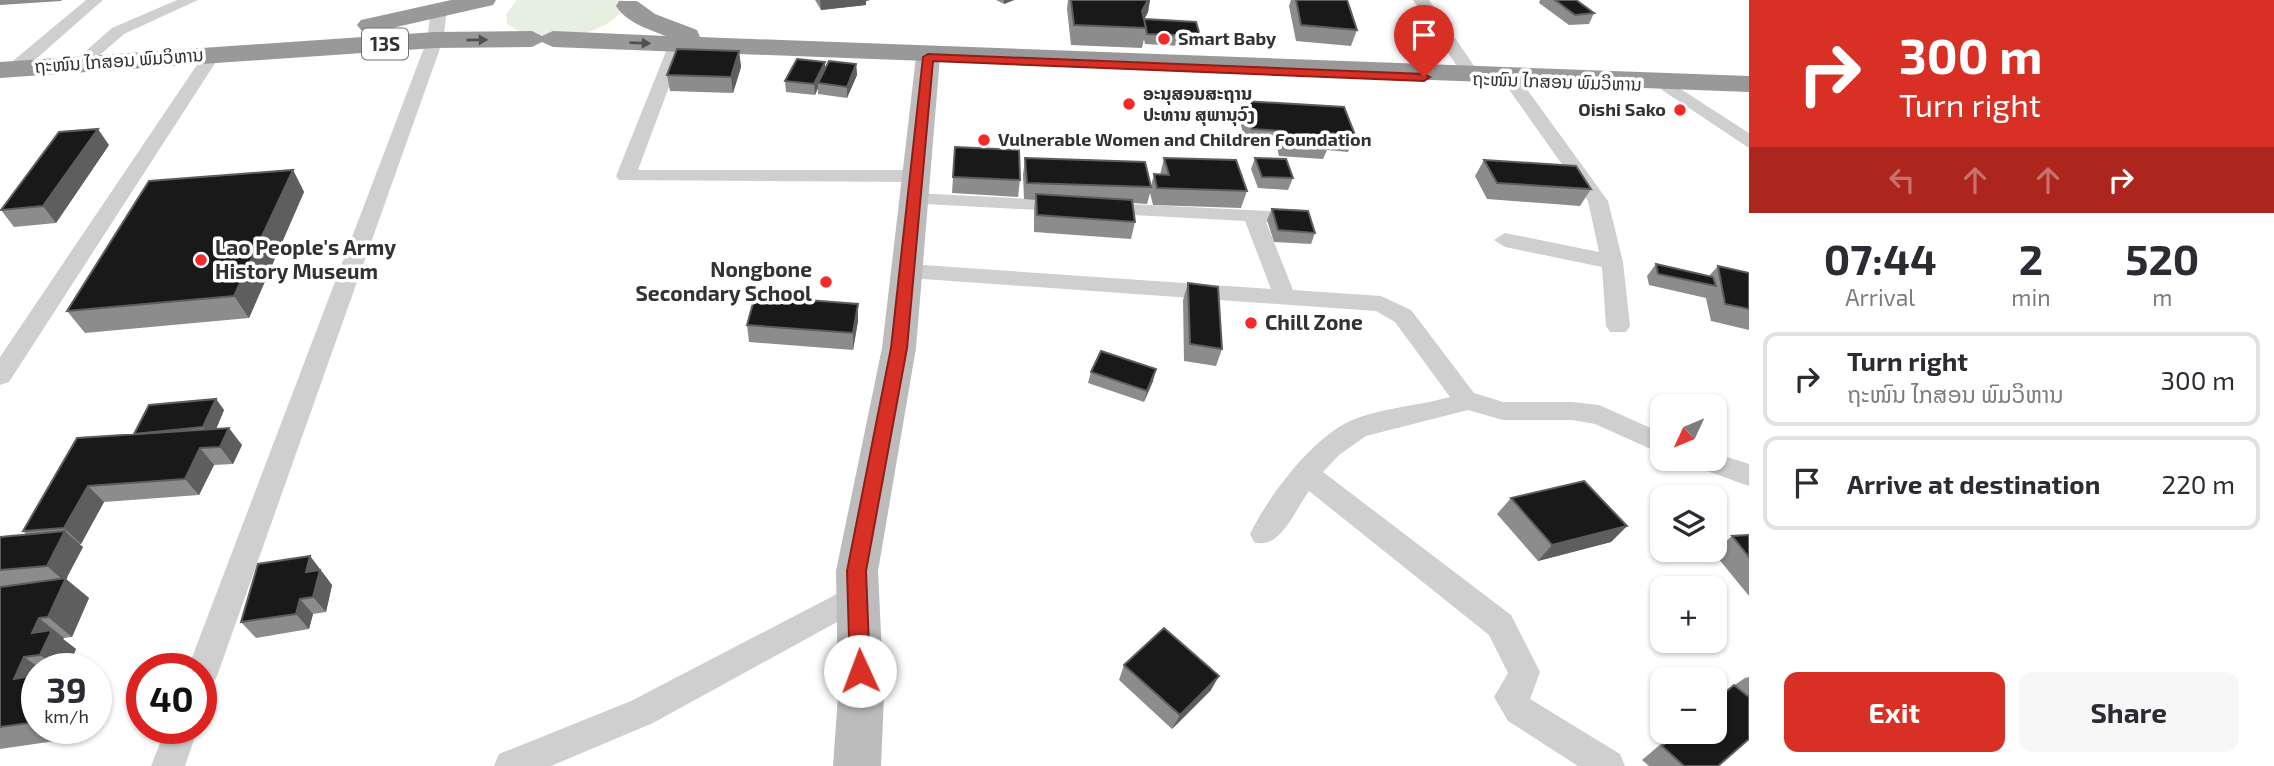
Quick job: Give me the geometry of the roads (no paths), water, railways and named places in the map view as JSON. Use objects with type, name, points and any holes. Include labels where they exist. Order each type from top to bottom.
[{"type":"highway","name":"ຖະໜົນ ໄກສອນ ພົມວິຫານ","points":[[627,3],[671,31],[773,53],[1749,90]]},
{"type":"highway","name":"13S","points":[[495,4],[502,14],[503,24],[513,33],[542,39],[600,30],[621,18],[627,3]]},
{"type":"highway","name":"ຖະໜົນ ໄກສອນ ພົມວິຫານ","points":[[225,53],[439,11],[495,4]]},
{"type":"highway","name":"ຖະໜົນ ໄກສອນ ພົມວິຫານ","points":[[7,70],[435,40],[542,39],[1749,84]]},
{"type":"street","points":[[7,70],[95,0]]},
{"type":"street","points":[[79,64],[118,31],[190,0]]},
{"type":"street","points":[[1421,0],[1470,73]]},
{"type":"street","points":[[209,653],[435,40],[439,11]]},
{"type":"street","points":[[677,44],[626,176],[915,187],[1305,218]]},
{"type":"street","points":[[0,376],[225,53]]},
{"type":"street","points":[[857,766],[861,696],[857,571],[899,348],[909,271],[928,57]]},
{"type":"street","points":[[1512,81],[1598,201],[1612,262],[1618,326]]},
{"type":"street","points":[[1668,86],[1749,142]]},
{"type":"street","points":[[1254,216],[1284,295]]},
{"type":"street","points":[[1505,240],[1612,262]]},
{"type":"street","points":[[909,271],[1284,295],[1381,304],[1404,316],[1461,392],[1463,399]]},
{"type":"street","points":[[1463,399],[1503,411],[1572,411],[1599,415],[1650,438]]},
{"type":"street","points":[[1264,534],[1306,474],[1344,435],[1359,428],[1458,405],[1463,399]]},
{"type":"street","points":[[1727,467],[1749,474]]},
{"type":"street","points":[[1306,474],[1500,625],[1524,672],[1521,683],[1510,697],[1519,710],[1608,766]]},
{"type":"street","points":[[510,766],[642,712],[858,596]]},
{"type":"street","points":[[168,766],[176,744]]},
{"type":"place","name":"Smart Baby","points":[[1164,39]]},
{"type":"place","name":"ອະນຸສອນສະຖານ ປະທານ ສຸພານຸວົງ","points":[[1129,104]]},
{"type":"place","name":"Oishi Sako","points":[[1680,110]]},
{"type":"place","name":"Vulnerable Women and Children Foundation","points":[[984,140]]},
{"type":"place","name":"Lao People's Army History Museum","points":[[201,260]]},
{"type":"place","name":"Nongbone Secondary School","points":[[826,282]]},
{"type":"place","name":"Chill Zone","points":[[1251,323]]}]
